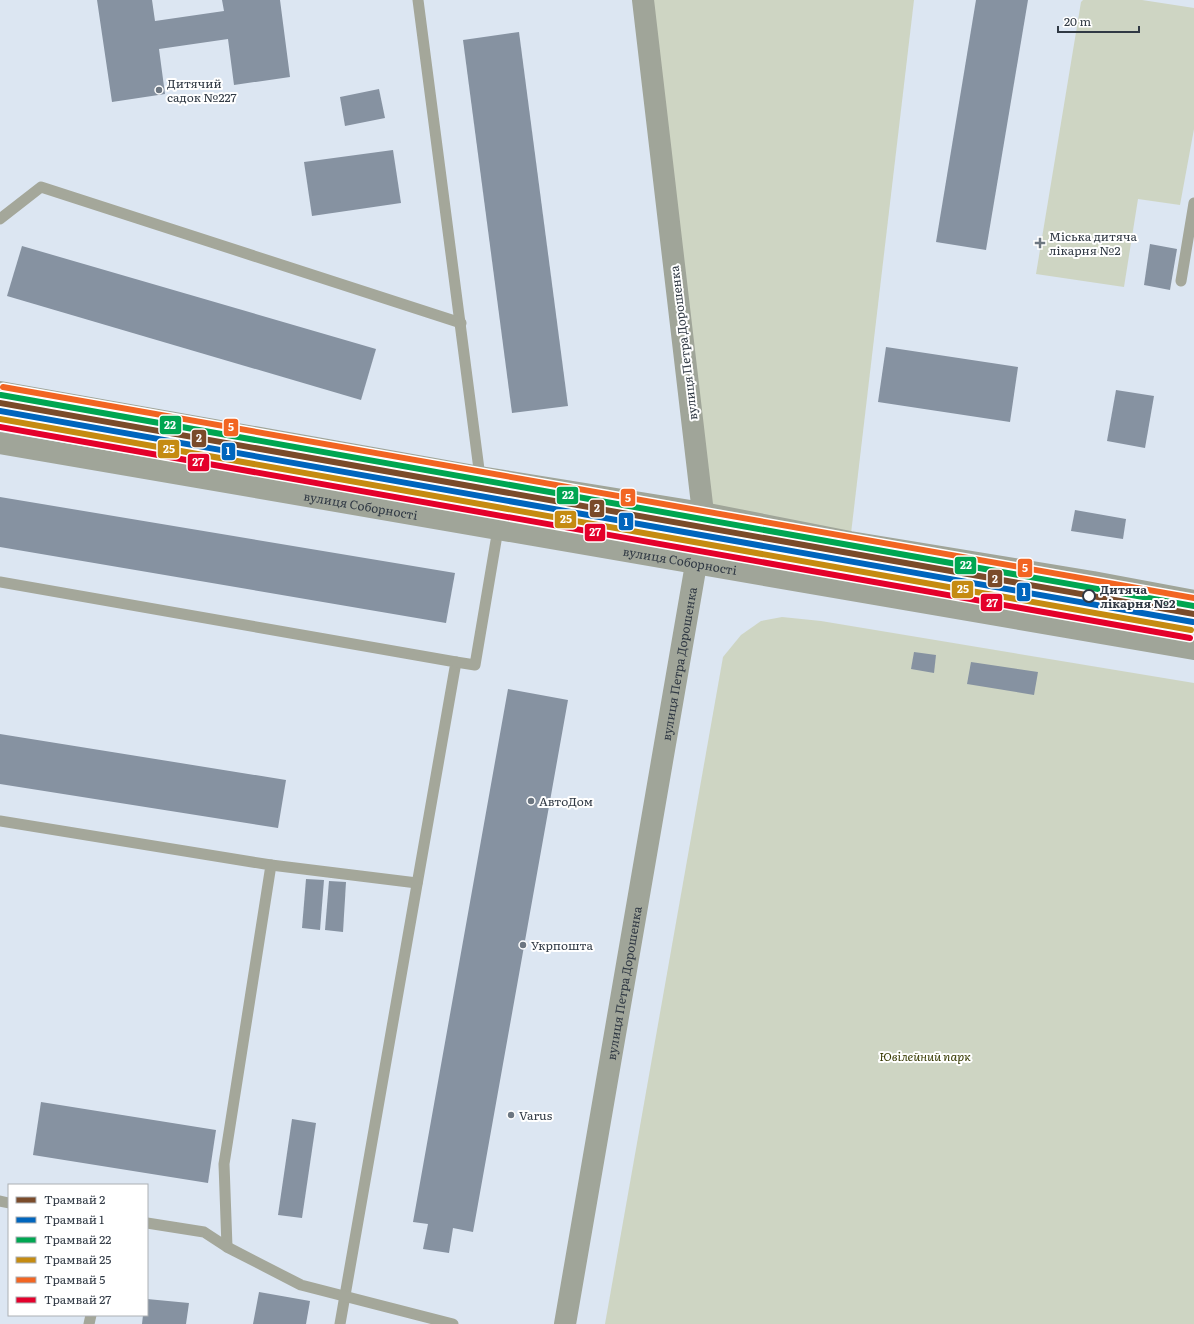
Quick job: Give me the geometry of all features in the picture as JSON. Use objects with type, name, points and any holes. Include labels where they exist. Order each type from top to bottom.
[{"type":"main road","name":"вулиця Петра Дорошенка","points":[[565,1324],[696,562],[703,513],[643,0]]},
{"type":"main road","points":[[0,392],[480,477],[703,513],[850,542],[1093,582],[1194,601]]},
{"type":"main road","name":"вулиця Соборності","points":[[0,443],[1194,649]]},
{"type":"lane","points":[[418,0],[480,477]]},
{"type":"lane","points":[[0,219],[41,187],[461,323]]},
{"type":"lane","points":[[1181,281],[1194,203]]},
{"type":"lane","points":[[0,582],[475,665],[498,529]]},
{"type":"lane","points":[[340,1324],[456,662]]},
{"type":"lane","points":[[0,821],[271,865],[417,883]]},
{"type":"lane","points":[[227,1247],[224,1164],[271,865]]},
{"type":"lane","points":[[148,1223],[204,1232],[227,1247],[301,1285],[453,1324]]},
{"type":"green space","points":[[643,0],[914,0],[850,542],[703,513]]},
{"type":"green space","points":[[1083,0],[1142,0],[1194,8],[1194,129],[1180,205],[1138,199],[1124,287],[1036,274],[1081,2]]},
{"type":"green space","name":"Ювілейний парк","points":[[782,617],[821,621],[1194,683],[1194,1324],[605,1324],[723,657],[741,635],[761,621]]},
{"type":"building","points":[[97,0],[152,0],[155,21],[224,11],[222,0],[280,0],[290,77],[234,85],[228,39],[159,49],[165,94],[112,102]]},
{"type":"building","points":[[976,0],[1028,0],[986,250],[936,242]]},
{"type":"building","points":[[519,32],[568,406],[512,413],[463,40]]},
{"type":"building","points":[[379,89],[385,118],[345,126],[340,97]]},
{"type":"building","points":[[393,150],[401,203],[312,216],[304,162]]},
{"type":"building","points":[[1150,244],[1177,249],[1170,290],[1144,285]]},
{"type":"building","points":[[22,246],[376,349],[361,400],[7,296]]},
{"type":"building","points":[[886,347],[1018,367],[1010,422],[878,402]]},
{"type":"building","points":[[1116,390],[1154,396],[1145,448],[1107,441]]},
{"type":"building","points":[[0,497],[455,573],[446,623],[0,547]]},
{"type":"building","points":[[1075,510],[1126,519],[1123,539],[1071,531]]},
{"type":"building","points":[[914,652],[936,655],[934,673],[911,669]]},
{"type":"building","points":[[971,662],[1038,672],[1034,695],[967,684]]},
{"type":"building","points":[[508,689],[568,700],[473,1232],[453,1228],[449,1253],[423,1249],[428,1224],[413,1222]]},
{"type":"building","points":[[0,734],[286,780],[278,828],[0,784]]},
{"type":"building","points":[[306,879],[324,880],[320,930],[302,928]]},
{"type":"building","points":[[329,881],[346,882],[343,932],[325,930]]},
{"type":"building","points":[[41,1102],[216,1130],[208,1183],[33,1155]]},
{"type":"building","points":[[292,1119],[316,1123],[302,1218],[278,1215]]},
{"type":"building","points":[[259,1292],[310,1301],[306,1324],[253,1324]]},
{"type":"building","points":[[148,1299],[189,1303],[186,1324],[142,1324],[143,1316],[148,1316]]},
{"type":"tram line","name":"5","points":[[3,387],[1194,598]]},
{"type":"tram line","name":"22","points":[[1,395],[1194,606]]},
{"type":"tram line","name":"2","points":[[0,403],[1194,614]]},
{"type":"tram line","name":"1","points":[[0,411],[1193,622]]},
{"type":"tram line","name":"25","points":[[0,419],[1191,630]]},
{"type":"tram line","name":"27","points":[[0,427],[1190,638]]},
{"type":"place","name":"Дитячий садок №227","points":[[159,90]]},
{"type":"place","name":"Міська дитяча лікарня №2","points":[[1040,243]]},
{"type":"place","name":"Дитяча лікарня №2","points":[[1089,596]]},
{"type":"place","name":"АвтоДом","points":[[531,801]]},
{"type":"place","name":"Укрпошта","points":[[523,945]]},
{"type":"place","name":"Varus","points":[[511,1115]]}]
